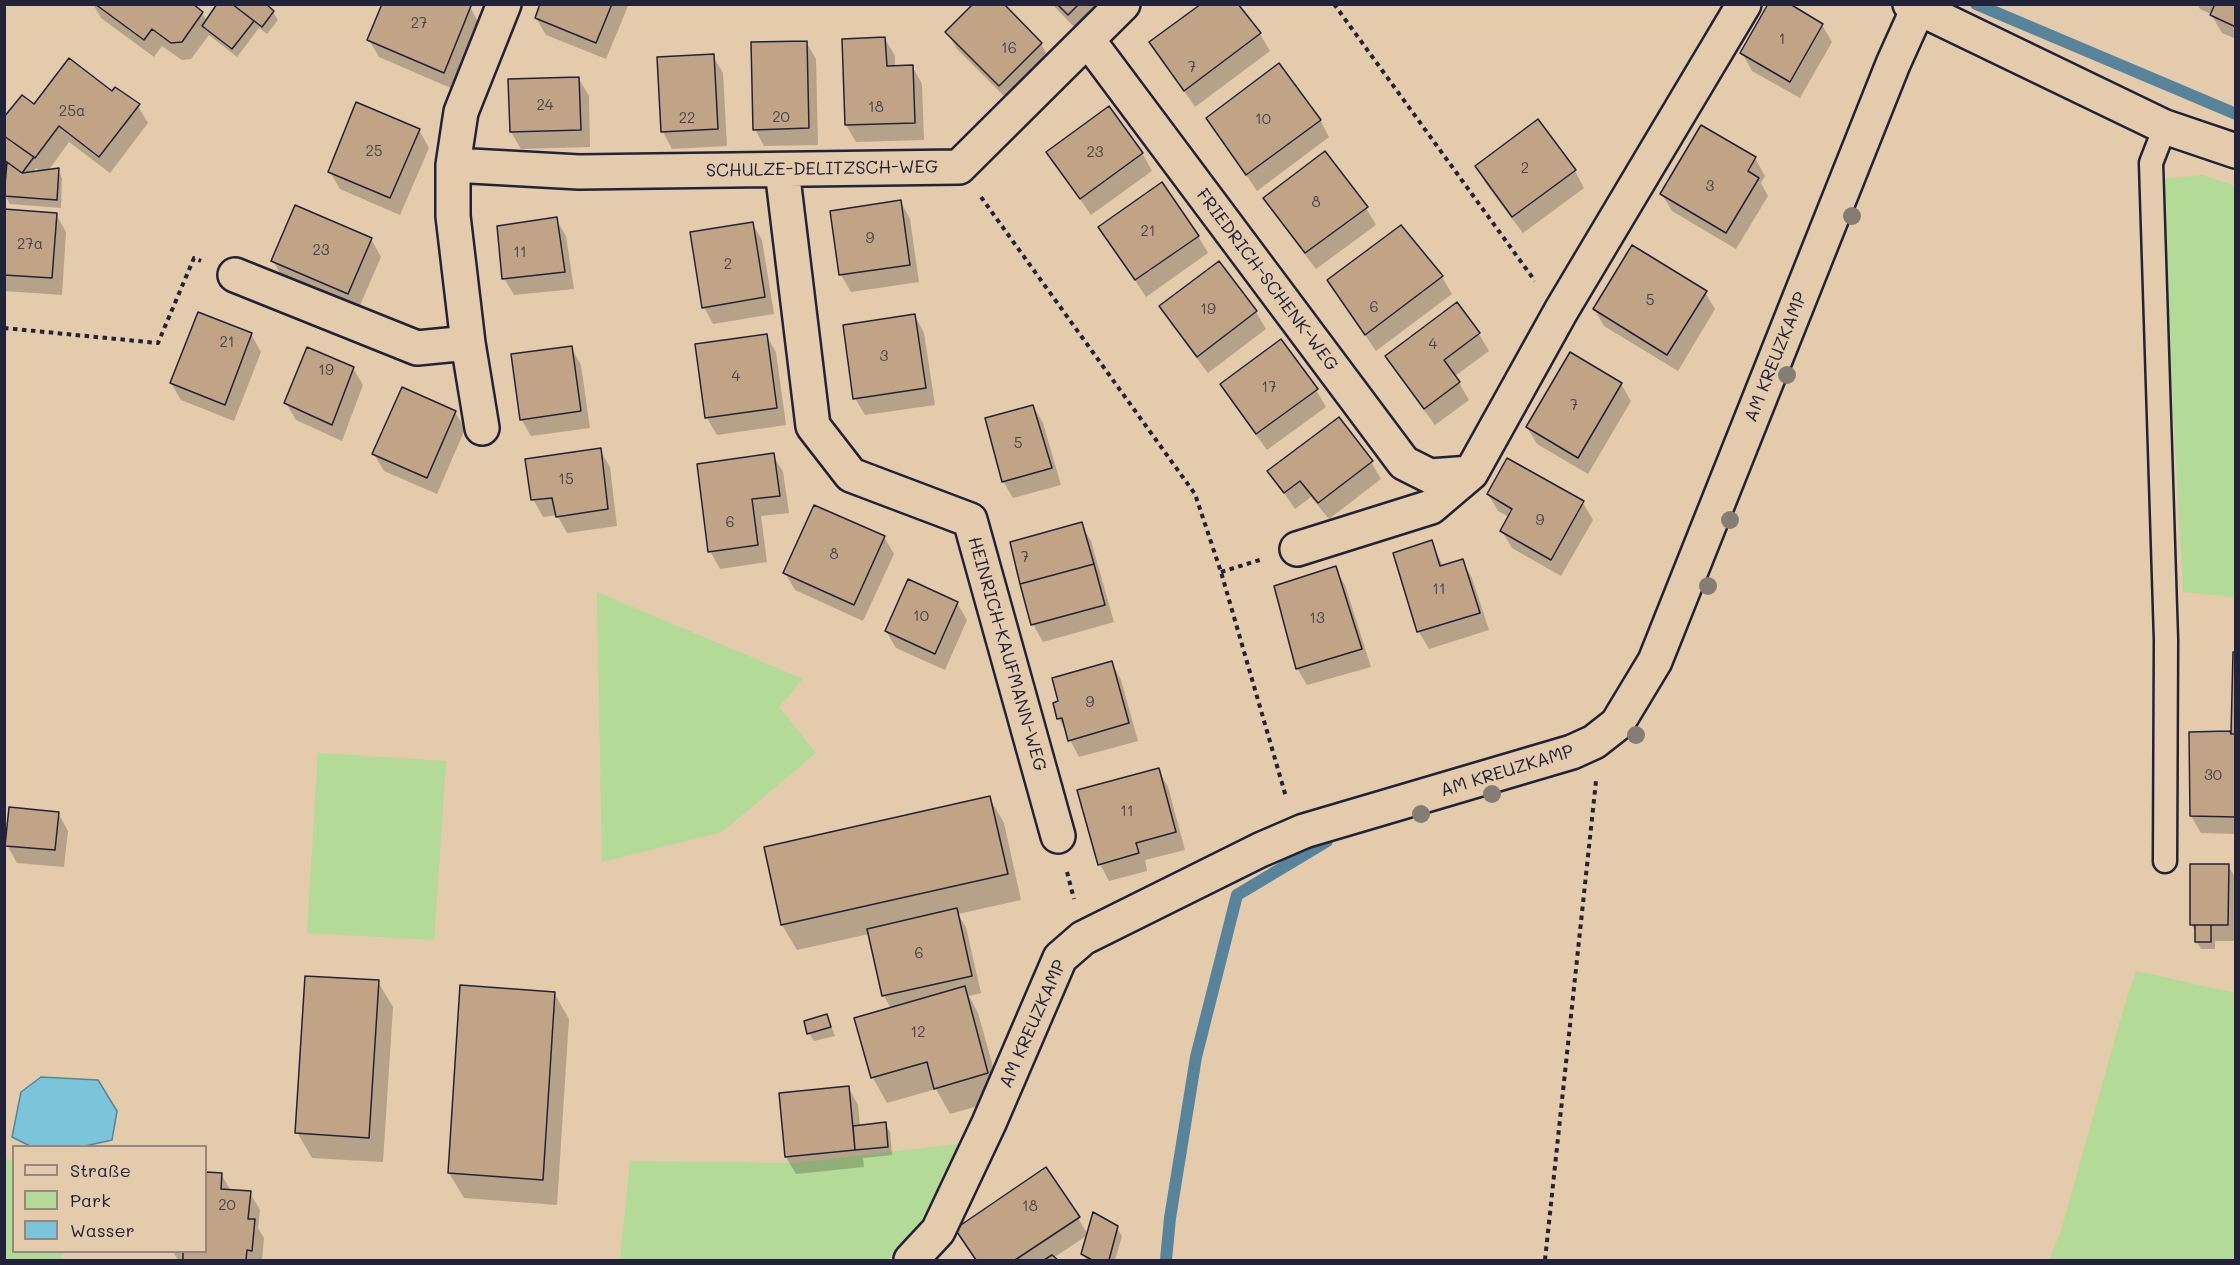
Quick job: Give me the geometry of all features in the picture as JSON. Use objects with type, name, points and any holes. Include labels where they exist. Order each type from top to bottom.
[{"type":"street","points":[[482,428],[468,343],[453,216],[453,165],[461,112],[504,4]]},
{"type":"street","name":"SCHULZE-DELITZSCH-WEG","points":[[453,165],[579,172],[960,167],[1123,4]]},
{"type":"street","points":[[1297,549],[1431,507],[1471,473],[1561,311],[1744,4]]},
{"type":"street","name":"AM KREUZKAMP","points":[[911,1260],[938,1231],[989,1122],[1060,957],[1083,938],[1297,834],[1572,752],[1594,742],[1617,724],[1655,661],[1916,6],[2165,128],[2235,151]]},
{"type":"street","name":"FRIEDRICH-SCHENK-WEG","points":[[1088,40],[1404,463],[1430,476],[1471,473]]},
{"type":"street","name":"HEINRICH-KAUFMANN-WEG","points":[[782,170],[813,426],[851,475],[969,520],[1058,836]]},
{"type":"street","points":[[236,275],[417,348],[468,343]]},
{"type":"lane","points":[[2165,128],[2151,163],[2166,640],[2165,861]]},
{"type":"path","points":[[1334,4],[1534,280],[1561,311]]},
{"type":"path","points":[[960,167],[1195,494],[1221,572],[1297,834]]},
{"type":"path","points":[[4,328],[158,343],[194,258],[236,275]]},
{"type":"path","points":[[1545,1260],[1597,775],[1594,742]]},
{"type":"path","points":[[1058,836],[1083,938]]},
{"type":"green space","points":[[2203,175],[2235,186],[2235,597],[2183,592],[2161,179]]},
{"type":"green space","points":[[597,592],[803,679],[779,707],[816,753],[722,832],[602,862]]},
{"type":"green space","points":[[318,753],[446,761],[434,940],[307,933]]},
{"type":"green space","points":[[2136,971],[2235,993],[2235,1260],[2049,1260],[2061,1231]]},
{"type":"green space","points":[[965,1143],[931,1211],[889,1260],[620,1260],[630,1161],[796,1163]]},
{"type":"green space","points":[[5,1159],[12,1160],[12,1253],[63,1253],[62,1260],[5,1260]]},
{"type":"water","points":[[41,1077],[98,1080],[117,1111],[112,1140],[90,1145],[28,1145],[12,1137],[21,1092]]},
{"type":"building","points":[[95,4],[193,4],[203,12],[182,42],[171,43],[152,29],[144,40]]},
{"type":"building","points":[[217,4],[232,4],[254,21],[232,49],[202,26]]},
{"type":"building","points":[[232,4],[266,4],[274,11],[262,27]]},
{"type":"building","points":[[382,4],[467,4],[471,6],[444,73],[367,40]]},
{"type":"building","points":[[540,4],[612,4],[596,43],[535,18]]},
{"type":"building","points":[[973,4],[1004,4],[1042,43],[999,86],[945,32]]},
{"type":"building","points":[[1057,4],[1079,4],[1068,15]]},
{"type":"building","points":[[1201,4],[1238,4],[1261,33],[1184,91],[1149,42]]},
{"type":"building","points":[[1768,4],[1790,4],[1823,24],[1790,82],[1740,53]]},
{"type":"building","points":[[2215,4],[2236,4],[2236,27],[2210,15]]},
{"type":"building","points":[[885,37],[887,66],[913,65],[915,123],[845,125],[842,39]]},
{"type":"building","points":[[807,41],[809,128],[753,130],[751,42]]},
{"type":"building","points":[[714,54],[718,129],[661,132],[657,57]]},
{"type":"building","points":[[69,58],[112,91],[115,87],[140,104],[99,157],[59,126],[35,158],[4,136],[4,117],[22,95],[34,104]]},
{"type":"building","points":[[1279,63],[1321,120],[1246,175],[1206,118]]},
{"type":"building","points":[[579,77],[581,130],[510,132],[508,79]]},
{"type":"building","points":[[356,102],[420,129],[390,198],[328,172]]},
{"type":"building","points":[[1109,106],[1143,153],[1080,199],[1046,152]]},
{"type":"building","points":[[1538,119],[1576,170],[1512,217],[1475,166]]},
{"type":"building","points":[[1701,125],[1756,157],[1748,171],[1759,178],[1726,233],[1660,194]]},
{"type":"building","points":[[4,136],[34,157],[22,173],[4,160]]},
{"type":"building","points":[[1325,151],[1368,207],[1305,253],[1263,198]]},
{"type":"building","points":[[7,162],[22,173],[59,168],[57,200],[4,196]]},
{"type":"building","points":[[1162,182],[1199,236],[1135,280],[1098,227]]},
{"type":"building","points":[[901,200],[910,265],[839,275],[830,211]]},
{"type":"building","points":[[295,205],[372,238],[348,294],[271,261]]},
{"type":"building","points":[[4,209],[57,213],[52,278],[4,275]]},
{"type":"building","points":[[557,217],[565,272],[502,279],[497,226]]},
{"type":"building","points":[[753,222],[765,297],[702,308],[690,232]]},
{"type":"building","points":[[1401,225],[1443,276],[1365,335],[1327,280]]},
{"type":"building","points":[[1632,245],[1707,291],[1667,355],[1593,309]]},
{"type":"building","points":[[1219,261],[1257,311],[1197,357],[1159,306]]},
{"type":"building","points":[[1457,302],[1480,333],[1444,360],[1460,382],[1424,409],[1385,356]]},
{"type":"building","points":[[198,312],[252,333],[225,405],[170,383]]},
{"type":"building","points":[[915,314],[926,388],[853,399],[843,325]]},
{"type":"building","points":[[767,334],[777,408],[705,418],[695,344]]},
{"type":"building","points":[[1281,339],[1318,389],[1256,434],[1220,384]]},
{"type":"building","points":[[572,346],[581,411],[520,420],[511,354]]},
{"type":"building","points":[[307,347],[354,367],[332,425],[284,403]]},
{"type":"building","points":[[1570,352],[1622,383],[1578,458],[1526,427]]},
{"type":"building","points":[[402,387],[456,411],[427,478],[372,454]]},
{"type":"building","points":[[1033,405],[1052,468],[1002,482],[985,418]]},
{"type":"building","points":[[1339,417],[1373,461],[1318,503],[1300,481],[1284,493],[1267,471]]},
{"type":"building","points":[[601,448],[608,509],[556,517],[552,498],[531,500],[525,459]]},
{"type":"building","points":[[774,453],[780,496],[752,499],[758,545],[708,552],[697,464]]},
{"type":"building","points":[[1507,458],[1584,501],[1551,560],[1500,531],[1512,509],[1487,494]]},
{"type":"building","points":[[814,505],[885,536],[854,605],[783,573]]},
{"type":"building","points":[[1082,522],[1094,564],[1020,584],[1010,542]]},
{"type":"building","points":[[1432,540],[1440,566],[1463,559],[1480,613],[1417,632],[1393,553]]},
{"type":"building","points":[[1094,564],[1105,605],[1031,625],[1020,584]]},
{"type":"building","points":[[1336,566],[1362,649],[1296,669],[1274,586]]},
{"type":"building","points":[[908,579],[958,602],[935,654],[885,631]]},
{"type":"building","points":[[2233,652],[2236,652],[2236,734],[2231,734]]},
{"type":"building","points":[[1112,661],[1129,723],[1068,741],[1062,718],[1057,719],[1053,703],[1058,701],[1052,678]]},
{"type":"building","points":[[2230,731],[2231,734],[2236,734],[2236,817],[2190,816],[2189,732]]},
{"type":"building","points":[[1159,768],[1176,832],[1136,843],[1139,853],[1098,865],[1077,790]]},
{"type":"building","points":[[990,796],[1008,874],[781,925],[764,847]]},
{"type":"building","points":[[9,807],[59,812],[55,850],[5,846]]},
{"type":"building","points":[[2190,864],[2229,864],[2228,925],[2190,925]]},
{"type":"building","points":[[957,908],[972,976],[882,996],[867,929]]},
{"type":"building","points":[[2195,925],[2211,925],[2211,942],[2195,942]]},
{"type":"building","points":[[305,976],[379,980],[369,1138],[295,1133]]},
{"type":"building","points":[[460,985],[555,992],[543,1180],[448,1173]]},
{"type":"building","points":[[965,986],[988,1073],[934,1089],[927,1062],[871,1078],[854,1018]]},
{"type":"building","points":[[827,1014],[831,1027],[807,1034],[804,1021]]},
{"type":"building","points":[[849,1086],[855,1150],[785,1157],[779,1093]]},
{"type":"building","points":[[886,1122],[888,1147],[855,1150],[853,1126]]},
{"type":"building","points":[[1046,1167],[1080,1217],[1015,1260],[976,1260],[955,1229]]},
{"type":"building","points":[[207,1172],[222,1173],[221,1189],[251,1191],[248,1219],[255,1219],[252,1251],[247,1250],[246,1260],[183,1260],[183,1253],[207,1253]]},
{"type":"building","points":[[1093,1212],[1118,1226],[1109,1260],[1092,1260],[1081,1254]]},
{"type":"building","points":[[1052,1255],[1058,1260],[1044,1260]]},
{"type":"waterway","points":[[1976,4],[2236,114]]},
{"type":"waterway","points":[[1166,1260],[1170,1218],[1196,1057],[1237,895],[1327,841]]}]
